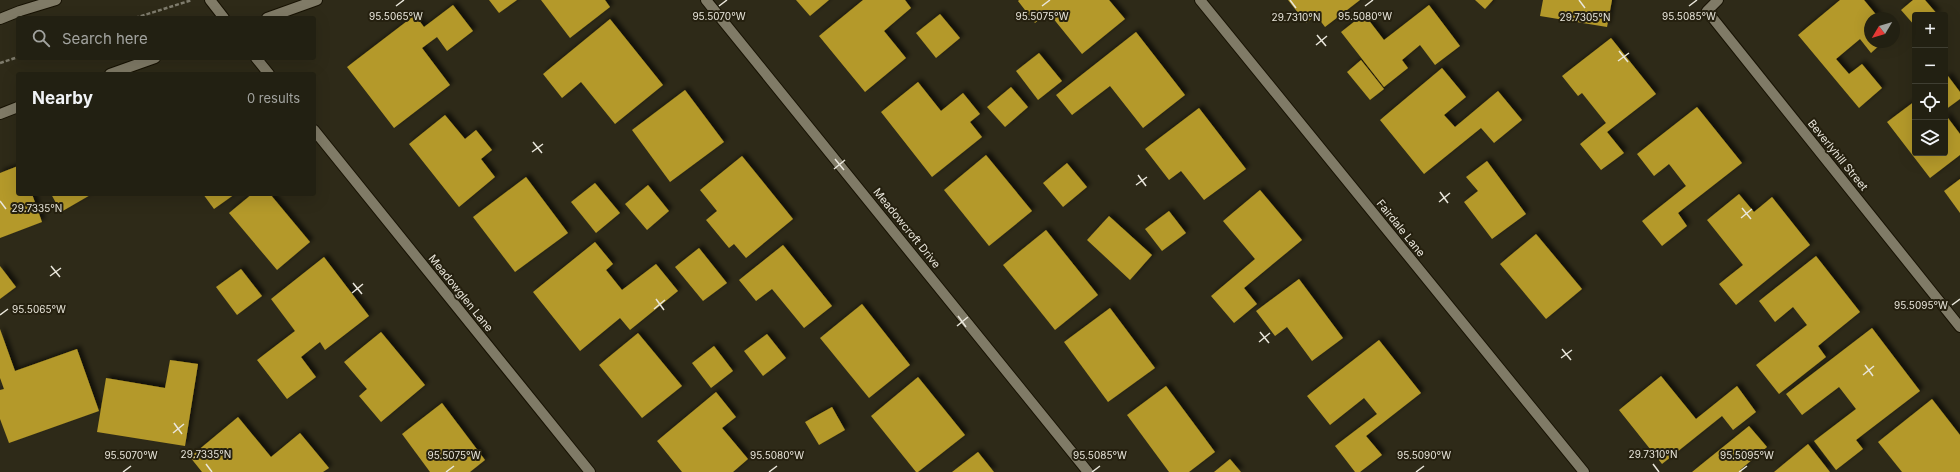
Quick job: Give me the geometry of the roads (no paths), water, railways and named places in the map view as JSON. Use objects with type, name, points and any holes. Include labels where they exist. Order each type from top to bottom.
[{"type":"street","points":[[0,19],[56,0]]},
{"type":"street","points":[[210,0],[222,16]]},
{"type":"street","points":[[273,16],[317,0]]},
{"type":"street","name":"Meadowcroft Drive","points":[[706,0],[1088,472]]},
{"type":"street","name":"Fairdale Lane","points":[[1200,0],[1584,472]]},
{"type":"street","name":"Beverlyhill Street","points":[[1718,0],[1707,11],[1960,327]]},
{"type":"street","points":[[116,72],[149,60]]},
{"type":"street","points":[[258,60],[267,72]]},
{"type":"street","points":[[0,114],[16,108]]},
{"type":"street","name":"Meadowglen Lane","points":[[316,132],[590,472]]}]
